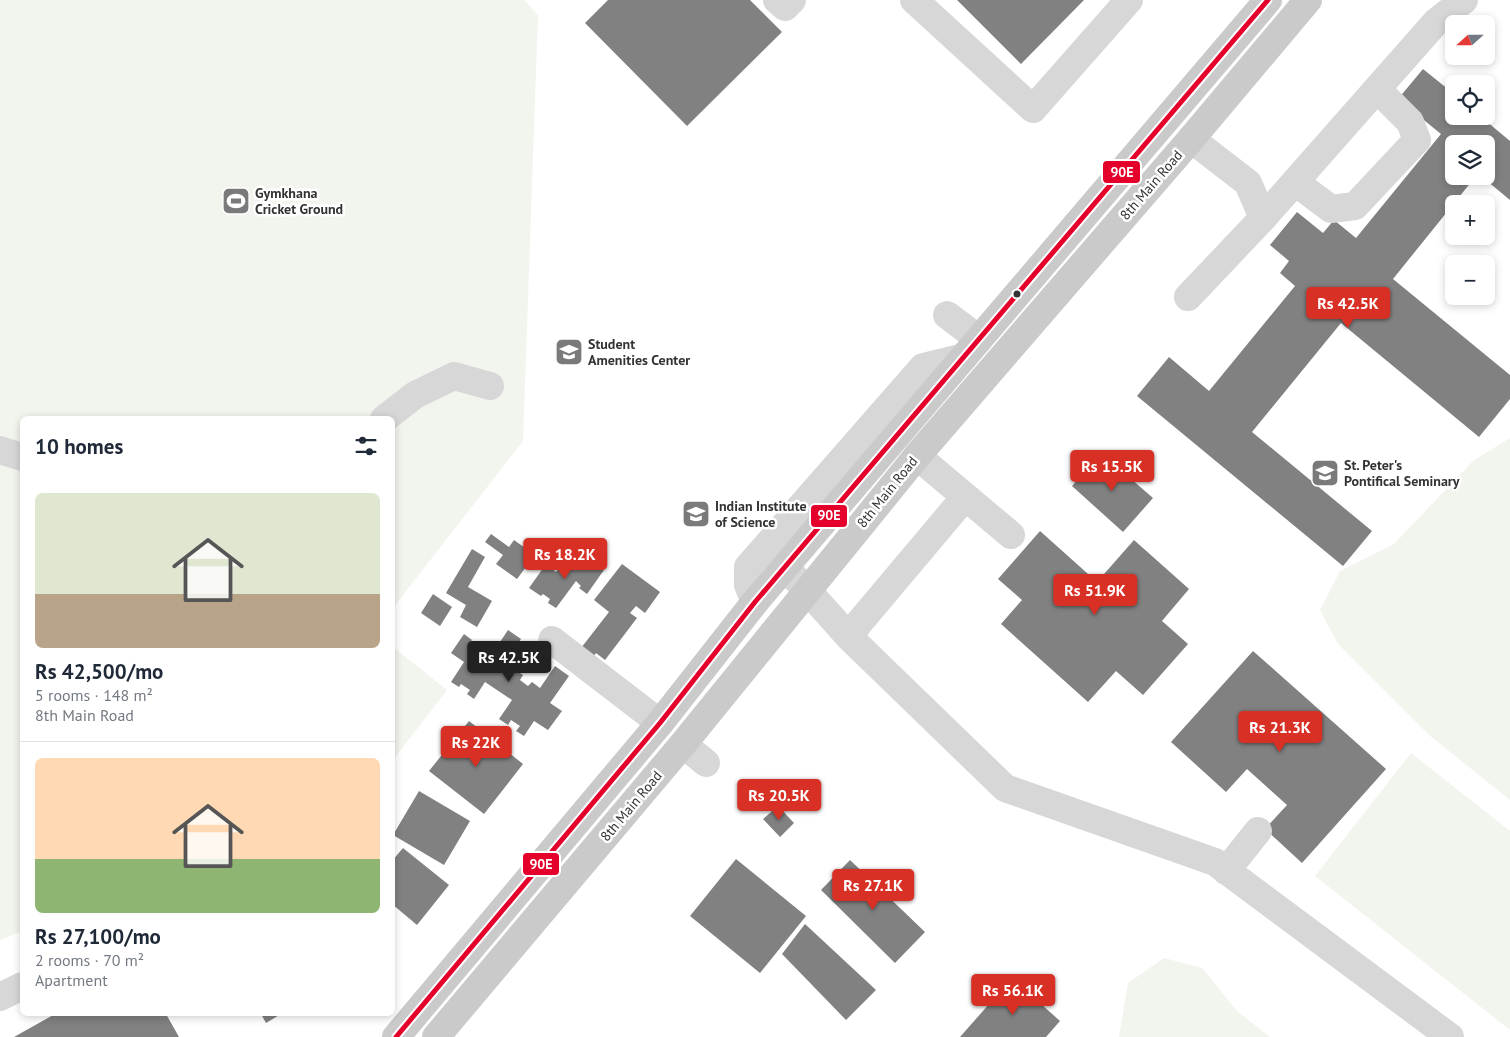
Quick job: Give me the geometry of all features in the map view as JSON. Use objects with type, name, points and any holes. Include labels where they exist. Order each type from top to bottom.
[{"type":"main road","name":"8th Main Road","points":[[396,1037],[660,723],[755,602],[1268,0]]},
{"type":"main road","name":"8th Main Road","points":[[436,1037],[683,744],[917,456],[1191,139],[1308,0]]},
{"type":"main road","points":[[660,723],[683,744]]},
{"type":"street","points":[[778,0],[785,8],[792,0]]},
{"type":"street","points":[[914,0],[1033,109],[1128,0]]},
{"type":"street","points":[[1188,297],[1263,218],[1436,22],[1464,0]]},
{"type":"street","points":[[1295,182],[1331,209],[1355,206],[1417,140],[1410,122],[1377,89]]},
{"type":"street","points":[[1191,139],[1248,183],[1263,218]]},
{"type":"street","points":[[755,602],[748,585],[748,567],[922,367],[972,348],[947,315]]},
{"type":"street","points":[[388,416],[415,395],[454,376],[490,386]]},
{"type":"street","points":[[0,450],[20,456]]},
{"type":"street","points":[[917,456],[1011,536]]},
{"type":"street","points":[[849,637],[965,497]]},
{"type":"street","points":[[785,568],[849,637],[1005,788],[1215,862],[1450,1037]]},
{"type":"street","points":[[552,640],[660,723]]},
{"type":"street","points":[[683,744],[706,763]]},
{"type":"street","points":[[1226,871],[1258,832]]},
{"type":"street","points":[[0,997],[20,987]]},
{"type":"shaded area","name":"Gymkhana Cricket Ground","points":[[0,0],[524,0],[538,15],[523,441],[395,605],[395,416],[20,416],[20,932],[0,940]]},
{"type":"shaded area","points":[[1510,438],[1510,800],[1429,735],[1338,644],[1320,610],[1340,571],[1394,544],[1473,461]]},
{"type":"shaded area","points":[[395,649],[447,690],[395,757]]},
{"type":"shaded area","points":[[1411,753],[1510,831],[1510,1030],[1315,876]]},
{"type":"shaded area","points":[[1164,958],[1202,968],[1237,1011],[1270,1037],[1119,1037],[1128,983]]},
{"type":"building","points":[[608,0],[750,0],[782,32],[687,126],[585,23]]},
{"type":"building","points":[[957,0],[1084,0],[1021,64]]},
{"type":"building","points":[[1423,69],[1445,87],[1445,125],[1491,125],[1510,141],[1510,200],[1492,185],[1495,185],[1495,135],[1445,135],[1445,185],[1469,185],[1461,195],[1445,195],[1445,214],[1393,279],[1510,375],[1510,399],[1479,437],[1341,323],[1252,432],[1372,531],[1343,566],[1137,396],[1169,357],[1209,391],[1295,286],[1280,273],[1289,261],[1270,245],[1297,212],[1323,233],[1334,220],[1356,238],[1441,134],[1398,99]]},
{"type":"building","points":[[1101,453],[1153,498],[1123,532],[1072,486]]},
{"type":"building","points":[[1040,531],[1097,582],[1134,540],[1189,589],[1162,621],[1188,644],[1143,695],[1116,671],[1088,702],[1001,624],[1022,600],[998,579]]},
{"type":"building","points":[[491,534],[509,547],[514,540],[535,555],[517,579],[496,564],[503,555],[485,542]]},
{"type":"building","points":[[472,549],[485,557],[468,587],[492,601],[477,627],[460,617],[466,605],[446,593]]},
{"type":"building","points":[[567,557],[583,568],[590,559],[604,570],[587,594],[579,588],[581,586],[576,581],[556,608],[548,603],[550,599],[543,594],[541,596],[529,588],[546,564],[556,572]]},
{"type":"building","points":[[622,564],[660,592],[645,613],[636,606],[630,613],[637,618],[605,660],[596,653],[589,663],[581,648],[609,612],[594,600]]},
{"type":"building","points":[[433,594],[452,607],[440,626],[421,613]]},
{"type":"building","points":[[508,630],[521,639],[505,663],[512,671],[514,669],[523,675],[520,680],[528,686],[532,682],[540,688],[555,666],[569,676],[550,703],[562,711],[548,730],[534,721],[524,736],[516,731],[520,726],[511,720],[508,725],[499,719],[512,700],[485,682],[474,699],[467,694],[470,690],[461,684],[459,687],[451,682],[464,662],[451,653],[464,634],[472,640],[469,644],[477,650],[480,646],[492,654]]},
{"type":"building","points":[[1253,651],[1386,769],[1302,863],[1265,829],[1287,805],[1247,769],[1226,792],[1171,742]]},
{"type":"building","points":[[469,721],[523,764],[484,814],[429,771]]},
{"type":"building","points":[[419,791],[470,821],[444,865],[395,836],[395,832]]},
{"type":"building","points":[[778,806],[794,823],[780,837],[763,819]]},
{"type":"building","points":[[403,848],[449,885],[417,925],[395,907],[395,857]]},
{"type":"building","points":[[736,859],[806,916],[760,973],[690,916]]},
{"type":"building","points":[[850,860],[925,932],[895,963],[821,890]]},
{"type":"building","points":[[805,924],[876,990],[846,1020],[782,954]]},
{"type":"building","points":[[1012,978],[1060,1021],[1046,1037],[960,1037]]},
{"type":"building","points":[[51,1016],[167,1016],[179,1037],[14,1037]]},
{"type":"building","points":[[262,1016],[278,1016],[266,1023]]},
{"type":"transit line","name":"90E","points":[[396,1037],[660,723],[755,602],[1268,0]]},
{"type":"place","name":"Gymkhana Cricket Ground","points":[[236,201]]},
{"type":"place","name":"Student Amenities Center","points":[[569,352]]},
{"type":"place","name":"St. Peter's Pontifical Seminary","points":[[1325,473]]},
{"type":"place","name":"Indian Institute of Science","points":[[696,514]]}]
